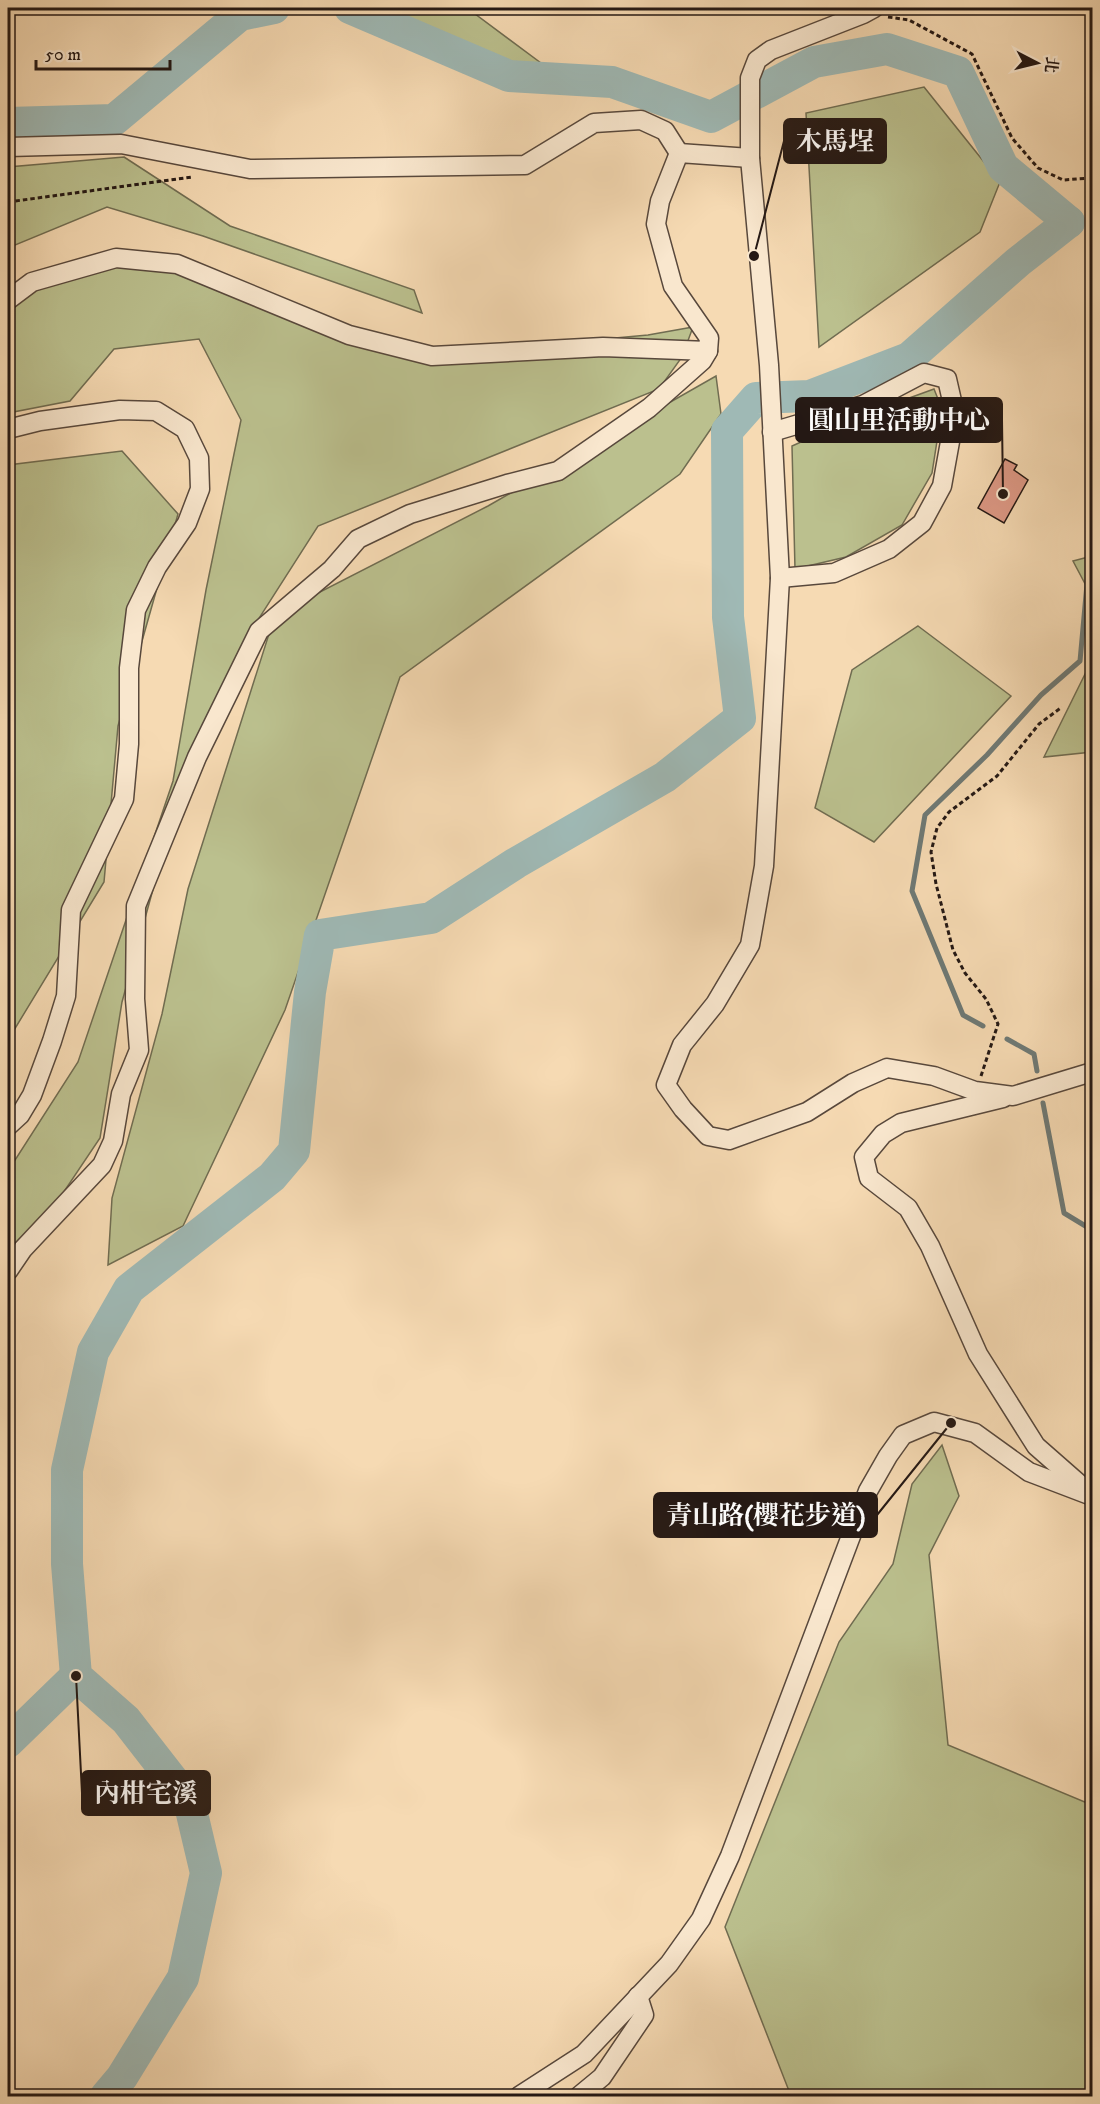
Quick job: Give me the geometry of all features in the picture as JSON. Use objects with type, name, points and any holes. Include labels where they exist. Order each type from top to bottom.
[{"type":"street","points":[[868,11],[771,50],[757,60],[750,78],[750,157],[769,365],[780,578],[764,866],[750,945],[715,1004],[682,1045],[666,1085],[683,1109],[708,1136],[729,1140],[807,1112],[853,1083],[887,1068],[934,1076],[975,1091],[1013,1096]]},
{"type":"street","points":[[8,147],[121,144],[250,170],[525,165],[594,123],[640,120],[665,131],[679,153]]},
{"type":"street","points":[[679,153],[750,157]]},
{"type":"street","points":[[8,1271],[23,1249],[102,1165],[113,1141],[121,1094],[139,1050],[135,999],[136,906],[197,757],[259,631],[332,569],[358,538],[410,514],[558,471],[649,408],[702,361],[708,351],[709,338],[673,286],[656,224],[660,201],[679,153]]},
{"type":"street","points":[[8,300],[32,282],[116,258],[177,264],[349,335],[432,356],[603,347],[708,351]]},
{"type":"street","points":[[772,427],[863,405],[924,374],[947,379],[956,414],[942,486],[922,522],[890,549],[834,573],[780,578]]},
{"type":"street","points":[[8,429],[40,421],[120,410],[156,411],[185,429],[199,458],[200,489],[187,523],[157,567],[136,610],[129,668],[129,744],[124,799],[71,910],[66,996],[52,1041],[32,1095],[20,1115],[8,1126]]},
{"type":"street","points":[[1092,1072],[1013,1096],[901,1123],[883,1134],[864,1157],[868,1178],[908,1208],[930,1246],[978,1354],[1036,1446],[1092,1496]]},
{"type":"street","points":[[519,2097],[584,2054],[669,1964],[701,1918],[730,1856],[868,1491],[903,1435],[934,1422],[975,1433],[1029,1472],[1092,1496]]},
{"type":"street","points":[[579,2097],[602,2077],[644,2014],[638,1996]]},
{"type":"path","points":[[868,11],[909,20],[972,54],[1012,138],[1038,168],[1063,180],[1092,178]]},
{"type":"path","points":[[8,202],[192,177]]},
{"type":"path","points":[[975,1091],[989,1056],[998,1024],[986,999],[965,973],[953,950],[936,885],[931,852],[937,828],[949,812],[997,776],[1039,724],[1062,707]]},
{"type":"green space","points":[[378,8],[467,8],[545,66],[530,80]]},
{"type":"green space","points":[[924,87],[1000,182],[980,232],[819,347],[806,113]]},
{"type":"green space","points":[[124,157],[230,226],[414,290],[422,313],[203,236],[107,207],[8,248],[8,167]]},
{"type":"green space","points":[[152,257],[313,325],[457,357],[504,348],[648,335],[693,327],[682,357],[659,389],[318,526],[249,634],[188,762],[122,1002],[100,1138],[8,1275],[8,1171],[78,1062],[173,781],[206,590],[241,420],[199,339],[114,349],[70,401],[8,413],[8,294]]},
{"type":"green space","points":[[716,376],[721,414],[680,474],[400,677],[285,1010],[183,1226],[108,1265],[112,1198],[162,1014],[188,889],[275,615],[488,506]]},
{"type":"green space","points":[[934,389],[942,409],[932,473],[902,525],[846,557],[795,569],[792,446],[857,417]]},
{"type":"green space","points":[[122,451],[178,514],[118,726],[104,882],[8,1040],[8,465]]},
{"type":"green space","points":[[1092,556],[1092,597],[1073,561]]},
{"type":"green space","points":[[918,626],[1011,696],[874,842],[815,808],[852,670]]},
{"type":"green space","points":[[1092,649],[1092,752],[1044,757],[1088,668]]},
{"type":"green space","points":[[942,1445],[959,1496],[929,1555],[948,1745],[1092,1805],[1092,2096],[791,2096],[725,1927],[839,1642],[893,1564],[912,1484]]},
{"type":"building","points":[[1005,459],[1017,465],[1014,470],[1028,480],[1004,523],[978,508]]},
{"type":"waterway","points":[[8,123],[114,120],[240,15],[274,8]]},
{"type":"waterway","points":[[350,8],[509,76],[612,82],[711,117],[814,62],[887,49],[958,72],[1003,167],[1069,222]]},
{"type":"waterway","points":[[106,2096],[122,2077],[183,1978],[206,1873],[189,1801],[126,1720],[76,1676],[67,1564],[67,1470],[93,1352],[129,1289],[272,1177],[294,1151],[310,992],[320,935],[431,918],[516,863],[665,777],[740,718],[728,617],[727,431],[756,398],[810,396],[909,358],[1018,262],[1069,222]]},
{"type":"waterway","points":[[983,1026],[963,1015],[912,891],[925,815],[987,755],[1041,695],[1080,661],[1092,529]]},
{"type":"waterway","points":[[1007,1039],[1034,1054],[1037,1071]]},
{"type":"waterway","points":[[1043,1103],[1064,1213],[1092,1230]]},
{"type":"waterway","points":[[8,1742],[76,1676]]},
{"type":"place","name":"木馬埕","points":[[754,256]]},
{"type":"place","name":"圓山里活動中心","points":[[1003,494]]},
{"type":"place","name":"青山路(櫻花步道)","points":[[951,1423]]},
{"type":"place","name":"內柑宅溪","points":[[76,1676]]}]
